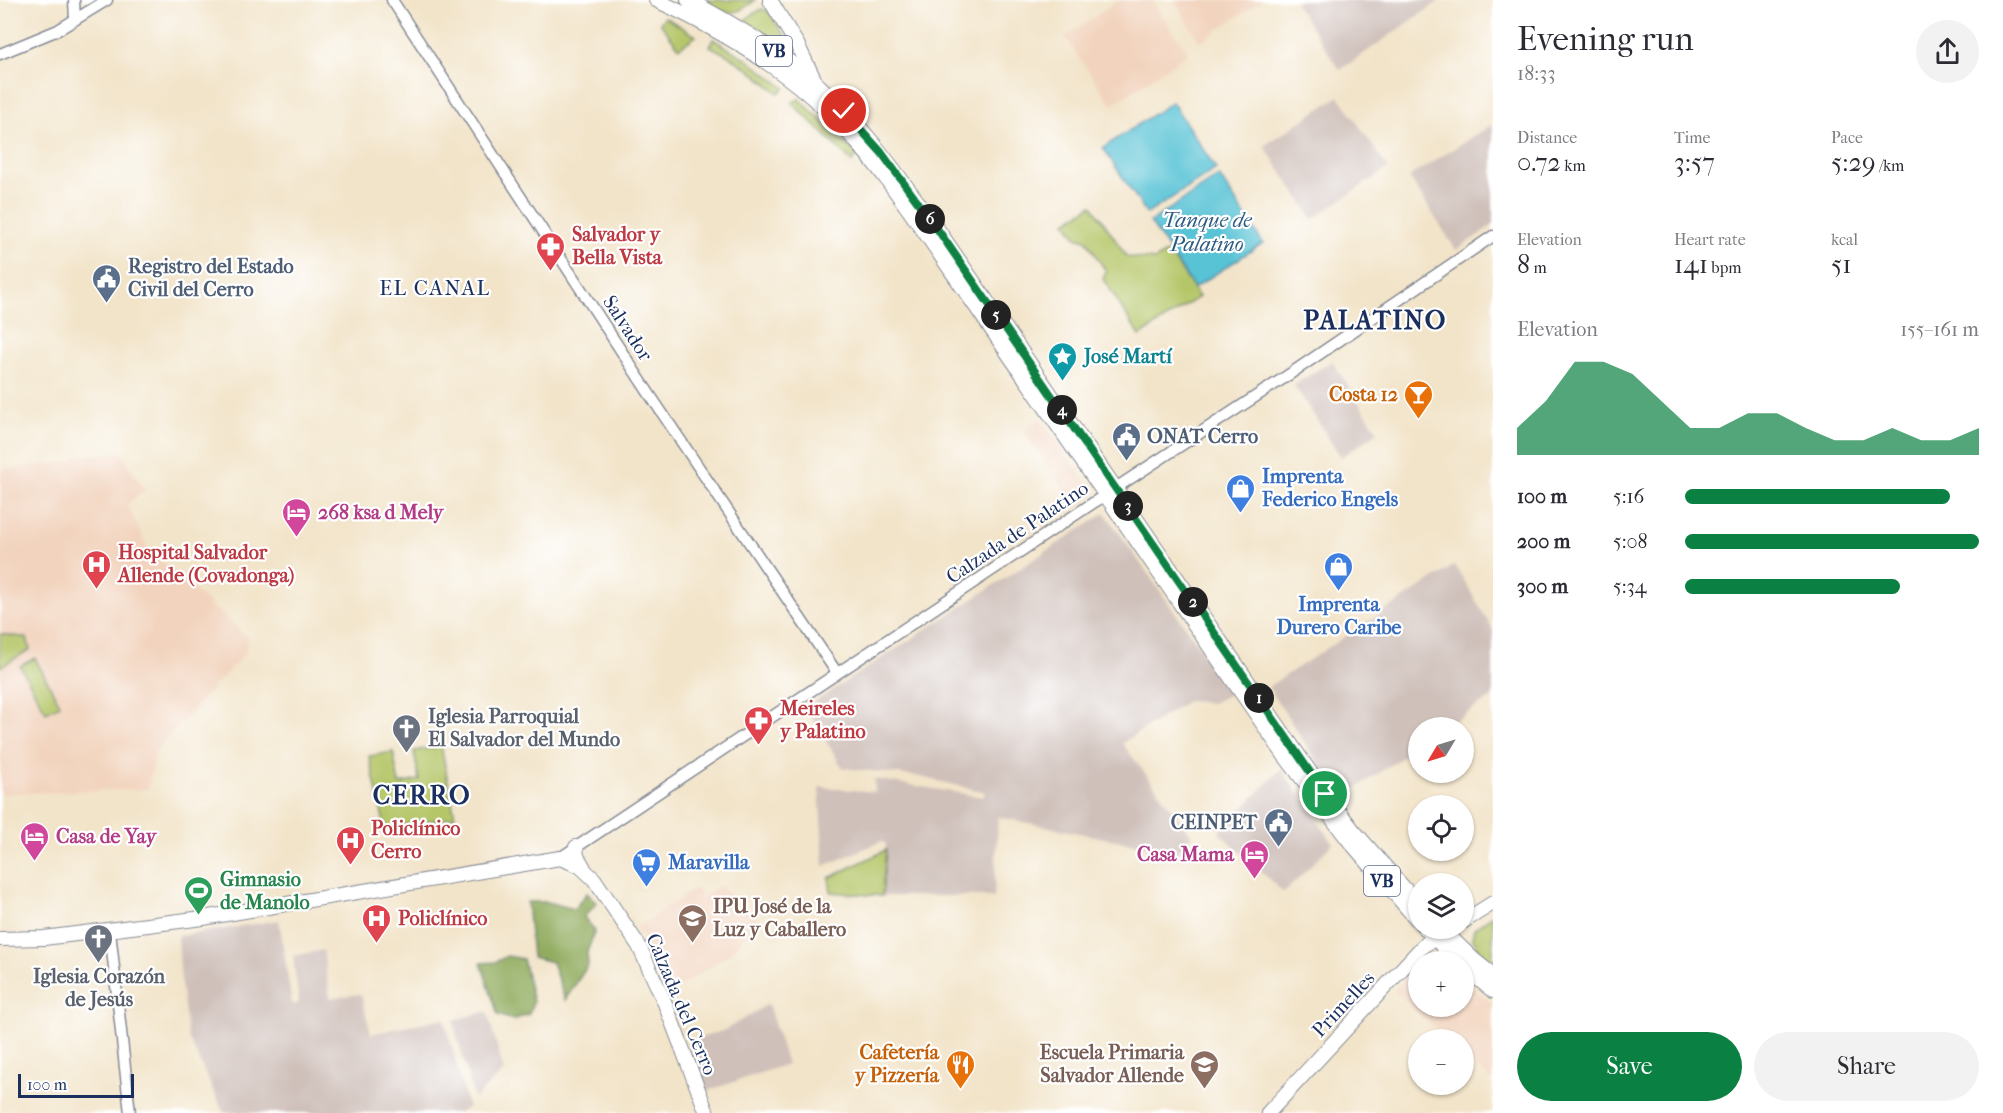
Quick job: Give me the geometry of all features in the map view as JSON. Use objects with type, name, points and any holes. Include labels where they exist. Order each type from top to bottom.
[{"type":"main road","name":"VB","points":[[656,0],[727,36],[810,96],[852,136],[928,237],[1325,794],[1408,892]]},
{"type":"main road","points":[[770,0],[805,59],[815,83]]},
{"type":"main road","name":"VB","points":[[695,2],[755,38],[815,83],[881,152],[938,230],[1285,756],[1347,838],[1408,909]]},
{"type":"main road","points":[[695,2],[707,20],[727,36]]},
{"type":"main road","points":[[576,847],[577,856],[587,872]]},
{"type":"main road","points":[[0,939],[44,938],[202,918],[560,858]]},
{"type":"main road","name":"Calzada del Cerro","points":[[560,858],[576,864],[587,872],[610,900],[646,958],[707,1113]]},
{"type":"main road","points":[[1474,915],[1493,903]]},
{"type":"main road","name":"Primelles","points":[[1268,1113],[1430,939]]},
{"type":"main road","points":[[1449,939],[1493,975]]},
{"type":"main road","points":[[1474,975],[1493,991]]},
{"type":"street","points":[[74,0],[75,20]]},
{"type":"street","points":[[0,54],[58,30],[107,0]]},
{"type":"street","name":"Salvador","points":[[392,0],[650,395],[837,673]]},
{"type":"street","name":"Calzada de Palatino","points":[[560,858],[1110,491],[1268,389],[1493,236]]},
{"type":"street","points":[[110,931],[130,1113]]},
{"type":"shaded area","points":[[1119,0],[1152,0],[1188,53],[1112,105],[1065,37]]},
{"type":"shaded area","points":[[1174,0],[1262,0],[1200,42]]},
{"type":"shaded area","points":[[1300,0],[1441,0],[1340,70],[1295,3]]},
{"type":"shaded area","points":[[1339,96],[1388,168],[1313,219],[1264,146]]},
{"type":"shaded area","points":[[1493,124],[1493,225],[1456,250],[1409,177]]},
{"type":"shaded area","points":[[1332,361],[1378,432],[1341,457],[1294,385]]},
{"type":"shaded area","points":[[1041,418],[1091,490],[1090,498],[1077,508],[1023,431]]},
{"type":"shaded area","name":"Hospital Salvador Allende (Covadonga)","points":[[121,452],[145,490],[127,504],[148,549],[248,638],[245,653],[156,750],[148,789],[0,794],[0,470],[74,461],[74,457]]},
{"type":"shaded area","points":[[1105,513],[1232,693],[1212,703],[1189,700],[1122,743],[1192,836],[1175,854],[998,817],[994,898],[882,896],[886,844],[882,841],[824,866],[819,787],[875,792],[874,779],[983,797],[985,792],[916,776],[843,768],[805,708]]},
{"type":"shaded area","points":[[1455,565],[1493,630],[1493,696],[1461,717],[1408,717],[1408,753],[1341,798],[1268,687]]},
{"type":"shaded area","points":[[1281,769],[1333,843],[1284,893],[1219,832]]},
{"type":"shaded area","name":"IPU José de la Luz y Caballero","points":[[720,886],[758,918],[732,952],[676,989],[636,928],[696,888],[702,898]]},
{"type":"shaded area","points":[[279,920],[292,1005],[299,1003],[293,956],[323,950],[330,998],[361,994],[371,1034],[444,1018],[468,1107],[459,1113],[224,1113],[188,1037],[178,936]]},
{"type":"shaded area","points":[[1408,974],[1408,1003],[1394,990]]},
{"type":"shaded area","points":[[1474,988],[1493,1004],[1493,1082],[1474,1064],[1474,1029],[1436,1029],[1423,1017],[1474,1017]]},
{"type":"shaded area","points":[[768,1004],[787,1064],[707,1091],[688,1042],[725,1030]]},
{"type":"shaded area","points":[[487,1011],[504,1071],[474,1099],[453,1020]]},
{"type":"green space","points":[[707,0],[755,0],[731,13],[719,10]]},
{"type":"green space","points":[[761,9],[768,11],[791,44],[790,53],[744,25],[743,21]]},
{"type":"green space","points":[[665,17],[696,36],[679,48],[660,23]]},
{"type":"green space","points":[[713,39],[745,58],[785,88],[778,93],[746,67],[710,46]]},
{"type":"green space","points":[[799,99],[858,155],[852,162],[792,103]]},
{"type":"green space","points":[[1092,205],[1127,257],[1155,260],[1169,251],[1199,297],[1140,336],[1103,279],[1106,271],[1086,240],[1076,237],[1066,222]]},
{"type":"green space","points":[[0,634],[27,638],[30,650],[0,667]]},
{"type":"green space","points":[[35,658],[60,705],[46,712],[20,666]]},
{"type":"green space","points":[[441,746],[455,817],[385,828],[369,756],[393,752],[399,784],[419,780],[414,751]]},
{"type":"green space","points":[[886,850],[882,896],[831,892],[829,878]]},
{"type":"green space","points":[[587,893],[597,903],[584,917],[595,931],[587,952],[588,965],[565,1000],[552,962],[532,957],[527,902],[547,902],[574,909]]},
{"type":"green space","points":[[1493,915],[1493,962],[1482,954],[1473,939],[1474,929]]},
{"type":"green space","points":[[507,956],[523,959],[533,1002],[529,1014],[513,1020],[498,1015],[481,963],[496,962]]},
{"type":"water","name":"Tanque de Palatino","points":[[1172,102],[1216,169],[1147,214],[1103,148]]},
{"type":"water","name":"Tanque de Palatino","points":[[1219,176],[1263,243],[1194,288],[1150,222]]},
{"type":"place","name":"Salvador y Bella Vista","points":[[551,272]]},
{"type":"place","name":"Registro del Estado Civil del Cerro","points":[[107,304]]},
{"type":"place","name":"José Martí","points":[[1063,382]]},
{"type":"place","name":"Costa 12","points":[[1419,420]]},
{"type":"place","name":"ONAT Cerro","points":[[1126,462]]},
{"type":"place","name":"Imprenta Federico Engels","points":[[1241,514]]},
{"type":"place","name":"268 ksa d Mely","points":[[297,538]]},
{"type":"place","name":"Hospital Salvador Allende (Covadonga)","points":[[97,590]]},
{"type":"place","name":"Imprenta Durero Caribe","points":[[1339,592]]},
{"type":"place","name":"Meireles y Palatino","points":[[759,746]]},
{"type":"place","name":"Iglesia Parroquial El Salvador del Mundo","points":[[407,754]]},
{"type":"place","name":"CEINPET","points":[[1278,848]]},
{"type":"place","name":"Casa de Yay","points":[[35,862]]},
{"type":"place","name":"Policlínico Cerro","points":[[350,866]]},
{"type":"place","name":"Casa Mama","points":[[1255,880]]},
{"type":"place","name":"Maravilla","points":[[647,888]]},
{"type":"place","name":"Gimnasio de Manolo","points":[[199,916]]},
{"type":"place","name":"Policlínico","points":[[377,944]]},
{"type":"place","name":"IPU José de la Luz y Caballero","points":[[692,944]]},
{"type":"place","name":"Iglesia Corazón de Jesús","points":[[99,964]]},
{"type":"place","name":"Cafetería y Pizzería","points":[[960,1090]]},
{"type":"place","name":"Escuela Primaria Salvador Allende","points":[[1205,1090]]},
{"type":"district","name":"EL CANAL","points":[[435,288]]},
{"type":"district","name":"PALATINO","points":[[1375,320]]},
{"type":"district","name":"CERRO","points":[[422,795]]},
{"type":"route","points":[[844,111],[881,152],[938,230],[1325,794]]}]
